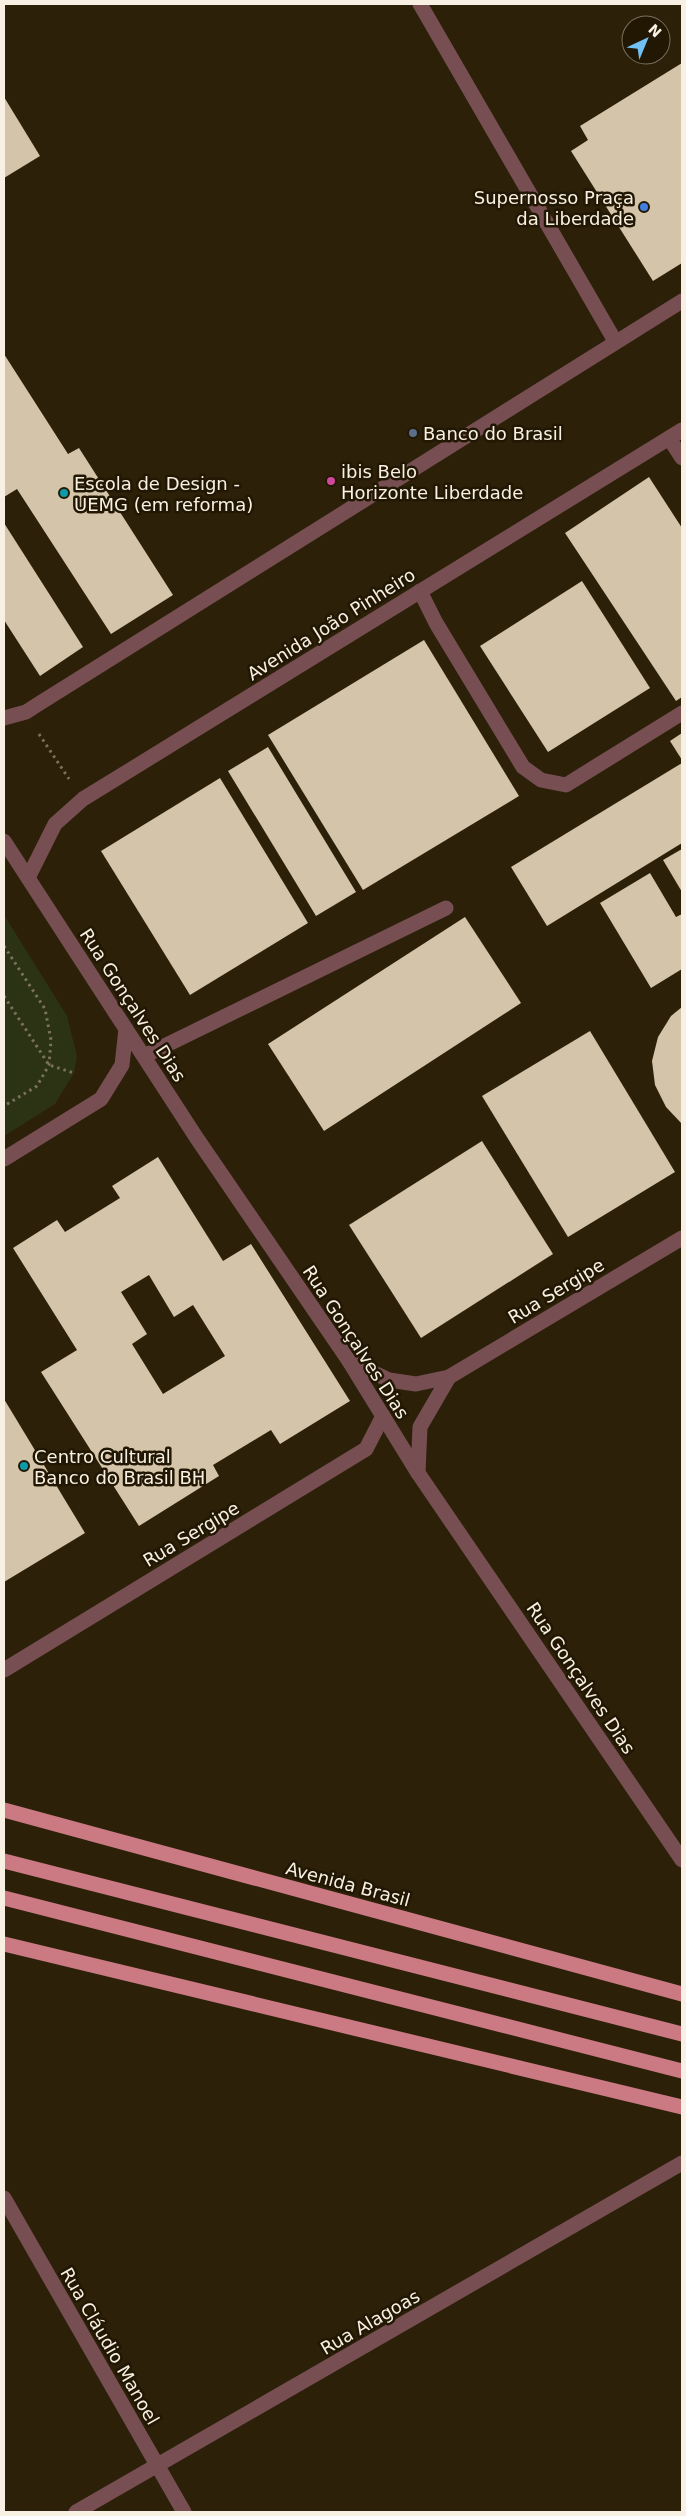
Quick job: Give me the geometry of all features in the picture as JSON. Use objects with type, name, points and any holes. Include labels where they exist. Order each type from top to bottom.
[{"type":"main road","name":"Avenida Brasil","points":[[4,1810],[682,1994]]},
{"type":"main road","points":[[4,1862],[682,2034]]},
{"type":"main road","points":[[4,1898],[682,2071]]},
{"type":"main road","points":[[4,1944],[682,2107]]},
{"type":"street","points":[[420,4],[615,341]]},
{"type":"street","points":[[4,718],[26,712],[615,341],[682,301]]},
{"type":"street","points":[[676,434],[682,458]]},
{"type":"street","name":"Avenida João Pinheiro","points":[[28,878],[55,824],[83,799],[676,434]]},
{"type":"street","points":[[420,591],[436,623],[523,767],[541,780],[566,786],[682,713]]},
{"type":"street","name":"Rua Gonçalves Dias","points":[[4,841],[201,1145],[349,1360],[418,1473],[682,1860]]},
{"type":"street","points":[[144,1056],[446,908]]},
{"type":"street","points":[[4,1160],[101,1099],[122,1065],[126,1029]]},
{"type":"street","name":"Rua Sergipe","points":[[349,1360],[389,1380],[416,1384],[449,1377],[682,1238]]},
{"type":"street","name":"Rua Sergipe","points":[[418,1473],[420,1427],[449,1377]]},
{"type":"street","name":"Rua Sergipe","points":[[4,1670],[366,1449],[383,1416]]},
{"type":"street","name":"Rua Alagoas","points":[[76,2512],[682,2163]]},
{"type":"street","name":"Rua Cláudio Manoel","points":[[4,2198],[184,2512]]},
{"type":"path","points":[[26,712],[51,754],[83,799]]},
{"type":"path","points":[[4,946],[45,1009],[51,1040],[49,1065],[37,1086],[4,1106]]},
{"type":"path","points":[[4,996],[49,1065],[74,1073]]},
{"type":"green space","points":[[4,915],[67,1016],[77,1056],[74,1073],[55,1104],[4,1136]]},
{"type":"building","name":"Supernosso Praça da Liberdade","points":[[682,63],[682,263],[653,281],[571,151],[588,140],[580,126]]},
{"type":"building","points":[[4,97],[40,156],[4,178]]},
{"type":"building","name":"Escola de Design - UEMG (em reforma)","points":[[4,354],[68,454],[79,448],[173,595],[111,634],[17,489],[4,497]]},
{"type":"building","points":[[649,477],[682,528],[682,697],[676,701],[565,533]]},
{"type":"building","points":[[4,523],[83,647],[40,676],[4,620]]},
{"type":"building","points":[[582,581],[650,688],[548,752],[480,646]]},
{"type":"building","points":[[424,640],[519,796],[363,890],[268,735]]},
{"type":"building","points":[[682,733],[682,760],[670,741]]},
{"type":"building","points":[[268,747],[356,892],[316,916],[228,771]]},
{"type":"building","points":[[682,763],[682,843],[547,926],[511,867]]},
{"type":"building","points":[[220,778],[308,923],[190,995],[101,851]]},
{"type":"building","points":[[682,849],[682,892],[663,860]]},
{"type":"building","points":[[650,873],[676,917],[682,914],[682,969],[651,988],[600,903]]},
{"type":"building","points":[[465,917],[521,1003],[324,1131],[268,1044]]},
{"type":"building","points":[[682,1007],[682,1124],[666,1107],[655,1085],[652,1061],[658,1037],[671,1016]]},
{"type":"building","points":[[590,1031],[675,1172],[568,1237],[482,1096]]},
{"type":"building","points":[[482,1141],[553,1254],[421,1338],[349,1225]]},
{"type":"building","points":[[158,1157],[223,1261],[251,1244],[350,1401],[280,1444],[271,1430],[213,1465],[219,1476],[139,1526],[41,1372],[77,1350],[13,1248],[57,1220],[65,1232],[120,1198],[112,1186]],"holes":[[[149,1275],[174,1317],[193,1305],[225,1356],[163,1394],[132,1344],[147,1334],[121,1292]]]},
{"type":"building","name":"Centro Cultural Banco do Brasil BH","points":[[4,1399],[85,1533],[4,1582]]},
{"type":"place","name":"Supernosso Praça da Liberdade","points":[[644,207]]},
{"type":"place","name":"Banco do Brasil","points":[[413,433]]},
{"type":"place","name":"ibis Belo Horizonte Liberdade","points":[[331,481]]},
{"type":"place","name":"Escola de Design - UEMG (em reforma)","points":[[64,493]]},
{"type":"place","name":"Centro Cultural Banco do Brasil BH","points":[[24,1466]]}]
